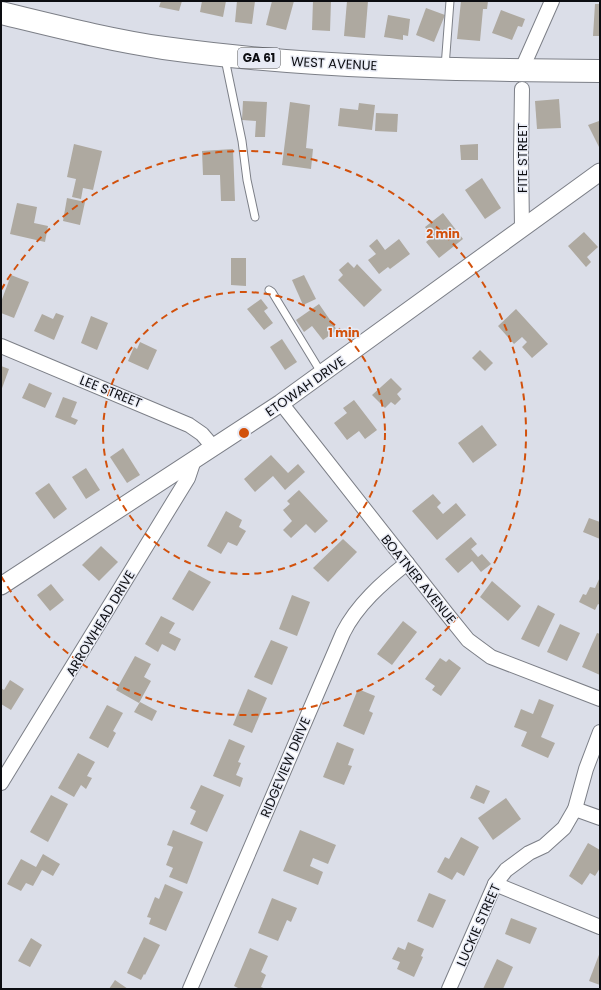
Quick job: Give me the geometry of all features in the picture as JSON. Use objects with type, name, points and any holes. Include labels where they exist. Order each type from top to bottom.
[{"type":"main road","name":"WEST AVENUE","points":[[1,14],[156,47],[224,55],[339,64],[445,68],[521,80],[600,71]]},
{"type":"street","name":"FITE STREET","points":[[522,228],[520,156],[521,80],[552,1]]},
{"type":"street","name":"ETOWAH DRIVE","points":[[1,586],[281,404],[600,172]]},
{"type":"street","name":"LEE STREET","points":[[1,346],[190,425],[202,434],[214,448]]},
{"type":"street","name":"BOATNER AVENUE","points":[[281,404],[468,640],[483,653],[541,678],[600,699]]},
{"type":"street","name":"ARROWHEAD DRIVE","points":[[1,783],[188,478],[194,460]]},
{"type":"street","name":"RIDGEVIEW DRIVE","points":[[190,989],[343,633],[361,605],[407,563]]},
{"type":"street","name":"LUCKIE STREET","points":[[449,989],[495,884],[506,870],[518,861],[544,846],[564,828],[575,809],[586,769],[600,732]]},
{"type":"street","points":[[575,809],[600,818]]},
{"type":"street","points":[[495,884],[600,927]]},
{"type":"lane","points":[[445,68],[450,1]]},
{"type":"lane","points":[[224,55],[242,140],[247,180],[255,217]]},
{"type":"lane","points":[[269,290],[272,292],[292,322],[322,374]]},
{"type":"building","points":[[161,1],[182,1],[179,11],[159,7]]},
{"type":"building","points":[[202,1],[226,1],[223,17],[200,12]]},
{"type":"building","points":[[237,1],[255,1],[252,24],[235,22]]},
{"type":"building","points":[[272,1],[294,1],[286,30],[266,25]]},
{"type":"building","points":[[313,1],[331,1],[330,31],[312,30]]},
{"type":"building","points":[[347,1],[368,1],[365,38],[344,36]]},
{"type":"building","points":[[461,1],[488,1],[487,9],[483,9],[480,41],[457,39]]},
{"type":"building","points":[[595,4],[600,4],[600,36],[593,36]]},
{"type":"building","points":[[426,8],[445,15],[434,42],[416,35]]},
{"type":"building","points":[[501,10],[525,19],[522,27],[518,26],[512,40],[492,33]]},
{"type":"building","points":[[388,15],[410,19],[408,36],[403,35],[403,40],[384,37]]},
{"type":"building","points":[[559,99],[561,128],[537,129],[535,101]]},
{"type":"building","points":[[243,101],[267,102],[265,137],[255,137],[256,121],[242,120]]},
{"type":"building","points":[[290,102],[310,105],[306,148],[313,149],[311,169],[282,165]]},
{"type":"building","points":[[359,103],[375,105],[372,130],[338,126],[340,108],[358,110]]},
{"type":"building","points":[[376,113],[398,114],[397,132],[375,131]]},
{"type":"building","points":[[599,121],[600,123],[600,149],[588,125]]},
{"type":"building","points":[[74,144],[102,151],[93,190],[83,188],[81,199],[72,197],[76,179],[67,177]]},
{"type":"building","points":[[478,144],[478,160],[461,160],[460,145]]},
{"type":"building","points":[[233,149],[235,201],[221,201],[220,175],[203,175],[202,151]]},
{"type":"building","points":[[482,178],[501,208],[485,219],[465,190]]},
{"type":"building","points":[[67,198],[85,202],[80,225],[63,221]]},
{"type":"building","points":[[17,203],[37,207],[34,223],[48,226],[45,242],[10,234]]},
{"type":"building","points":[[443,213],[463,239],[439,258],[426,242],[432,237],[425,227]]},
{"type":"building","points":[[584,232],[598,247],[587,257],[591,262],[586,267],[568,246]]},
{"type":"building","points":[[377,239],[385,250],[399,239],[410,254],[390,269],[388,267],[379,274],[368,260],[376,254],[369,246]]},
{"type":"building","points":[[231,258],[246,258],[246,286],[231,285]]},
{"type":"building","points":[[348,262],[354,268],[357,264],[382,290],[364,307],[338,280],[343,275],[339,270]]},
{"type":"building","points":[[11,275],[29,282],[14,318],[1,313],[1,302]]},
{"type":"building","points":[[304,275],[316,299],[303,305],[292,280]]},
{"type":"building","points":[[261,299],[268,308],[264,311],[273,323],[264,330],[247,309]]},
{"type":"building","points":[[319,304],[337,330],[323,340],[312,326],[304,332],[296,320]]},
{"type":"building","points":[[516,309],[548,344],[532,358],[522,347],[527,342],[522,337],[514,344],[498,326]]},
{"type":"building","points":[[56,313],[64,316],[54,340],[34,331],[42,314],[53,319]]},
{"type":"building","points":[[91,316],[108,323],[97,350],[81,343]]},
{"type":"building","points":[[282,339],[297,362],[285,370],[270,347]]},
{"type":"building","points":[[140,342],[157,350],[148,370],[128,361],[134,347],[137,349]]},
{"type":"building","points":[[480,350],[493,363],[485,371],[472,358]]},
{"type":"building","points":[[1,366],[9,369],[1,391]]},
{"type":"building","points":[[391,378],[402,389],[397,394],[401,399],[395,405],[391,402],[385,408],[372,395]]},
{"type":"building","points":[[29,383],[52,393],[45,408],[22,398]]},
{"type":"building","points":[[63,397],[77,402],[71,417],[78,420],[75,425],[55,417]]},
{"type":"building","points":[[354,400],[377,430],[365,439],[359,431],[347,440],[334,423],[347,413],[343,408]]},
{"type":"building","points":[[482,425],[497,445],[473,463],[458,443]]},
{"type":"building","points":[[123,448],[140,475],[127,483],[110,457]]},
{"type":"building","points":[[271,455],[288,473],[298,464],[305,472],[285,490],[273,476],[255,492],[244,479]]},
{"type":"building","points":[[86,468],[100,490],[86,499],[72,477]]},
{"type":"building","points":[[49,483],[67,509],[54,519],[35,493]]},
{"type":"building","points":[[299,490],[328,521],[315,533],[306,524],[291,538],[283,530],[292,521],[283,510],[290,504],[287,501]]},
{"type":"building","points":[[433,494],[441,503],[437,507],[443,514],[456,503],[466,515],[437,540],[412,511]]},
{"type":"building","points":[[226,511],[242,520],[239,527],[246,531],[237,546],[228,542],[221,554],[207,546]]},
{"type":"building","points":[[589,518],[600,522],[600,539],[583,532]]},
{"type":"building","points":[[471,537],[477,544],[471,549],[478,557],[482,554],[491,564],[481,572],[472,561],[458,573],[445,559]]},
{"type":"building","points":[[343,539],[357,552],[328,582],[313,568]]},
{"type":"building","points":[[101,546],[118,562],[99,581],[82,565]]},
{"type":"building","points":[[189,570],[211,582],[193,611],[172,599]]},
{"type":"building","points":[[600,577],[600,605],[598,604],[595,610],[579,602],[583,594],[586,595],[590,587],[595,588]]},
{"type":"building","points":[[492,581],[521,606],[508,621],[480,597]]},
{"type":"building","points":[[51,584],[64,600],[50,611],[37,595]]},
{"type":"building","points":[[292,595],[310,602],[297,636],[279,629]]},
{"type":"building","points":[[538,605],[555,614],[539,647],[521,639]]},
{"type":"building","points":[[161,616],[175,623],[169,633],[181,639],[175,651],[162,644],[158,652],[145,644]]},
{"type":"building","points":[[403,621],[417,632],[392,665],[377,654]]},
{"type":"building","points":[[560,624],[580,633],[567,661],[547,652]]},
{"type":"building","points":[[597,633],[600,634],[600,675],[582,667]]},
{"type":"building","points":[[271,640],[288,647],[272,685],[254,677]]},
{"type":"building","points":[[135,656],[151,664],[144,677],[151,681],[139,703],[116,690]]},
{"type":"building","points":[[440,658],[446,662],[449,659],[461,668],[441,696],[432,690],[435,686],[425,679]]},
{"type":"building","points":[[10,680],[24,689],[11,710],[1,704],[1,688],[4,690]]},
{"type":"building","points":[[248,689],[267,698],[252,733],[233,725]]},
{"type":"building","points":[[358,689],[375,696],[369,711],[373,713],[364,735],[343,726]]},
{"type":"building","points":[[539,699],[554,705],[541,737],[555,743],[548,758],[521,746],[527,732],[514,727],[521,709],[533,714]]},
{"type":"building","points":[[140,702],[157,711],[152,721],[134,712]]},
{"type":"building","points":[[107,705],[123,713],[113,731],[116,733],[108,748],[89,738]]},
{"type":"building","points":[[229,739],[245,746],[238,762],[241,763],[236,775],[243,778],[240,787],[213,776]]},
{"type":"building","points":[[337,742],[354,749],[348,765],[352,766],[344,785],[323,777]]},
{"type":"building","points":[[78,753],[95,762],[87,776],[92,778],[86,789],[81,785],[74,797],[58,788]]},
{"type":"building","points":[[201,785],[224,795],[207,832],[190,824],[196,811],[190,808]]},
{"type":"building","points":[[476,785],[490,791],[484,804],[470,798]]},
{"type":"building","points":[[51,795],[68,804],[48,842],[30,832]]},
{"type":"building","points":[[506,798],[521,819],[493,840],[478,818]]},
{"type":"building","points":[[173,830],[203,842],[187,884],[169,877],[173,868],[166,865],[173,847],[167,845]]},
{"type":"building","points":[[300,830],[336,845],[328,864],[313,858],[310,866],[323,872],[318,885],[283,871]]},
{"type":"building","points":[[461,837],[479,847],[464,876],[457,872],[452,880],[437,872],[445,857],[449,859]]},
{"type":"building","points":[[588,843],[600,850],[600,868],[595,876],[590,873],[582,885],[569,876]]},
{"type":"building","points":[[43,854],[60,864],[53,876],[42,870],[33,886],[26,883],[21,891],[7,884],[21,859],[36,867]]},
{"type":"building","points":[[165,884],[183,892],[166,931],[149,924],[151,918],[147,917],[155,897],[159,899]]},
{"type":"building","points":[[429,893],[446,900],[433,928],[417,921]]},
{"type":"building","points":[[272,898],[297,908],[291,922],[287,920],[278,941],[258,933]]},
{"type":"building","points":[[511,918],[537,928],[530,944],[505,934]]},
{"type":"building","points":[[144,937],[160,945],[141,980],[127,973]]},
{"type":"building","points":[[31,938],[42,945],[30,967],[18,961]]},
{"type":"building","points":[[408,942],[424,949],[421,956],[423,957],[414,977],[397,969],[400,962],[392,959],[398,947],[405,950]]},
{"type":"building","points":[[250,948],[268,956],[261,972],[266,975],[261,987],[266,989],[240,989],[234,986]]},
{"type":"building","points":[[600,952],[600,985],[589,981]]},
{"type":"building","points":[[497,959],[513,967],[503,989],[483,989]]},
{"type":"building","points":[[115,980],[128,989],[109,989]]}]
